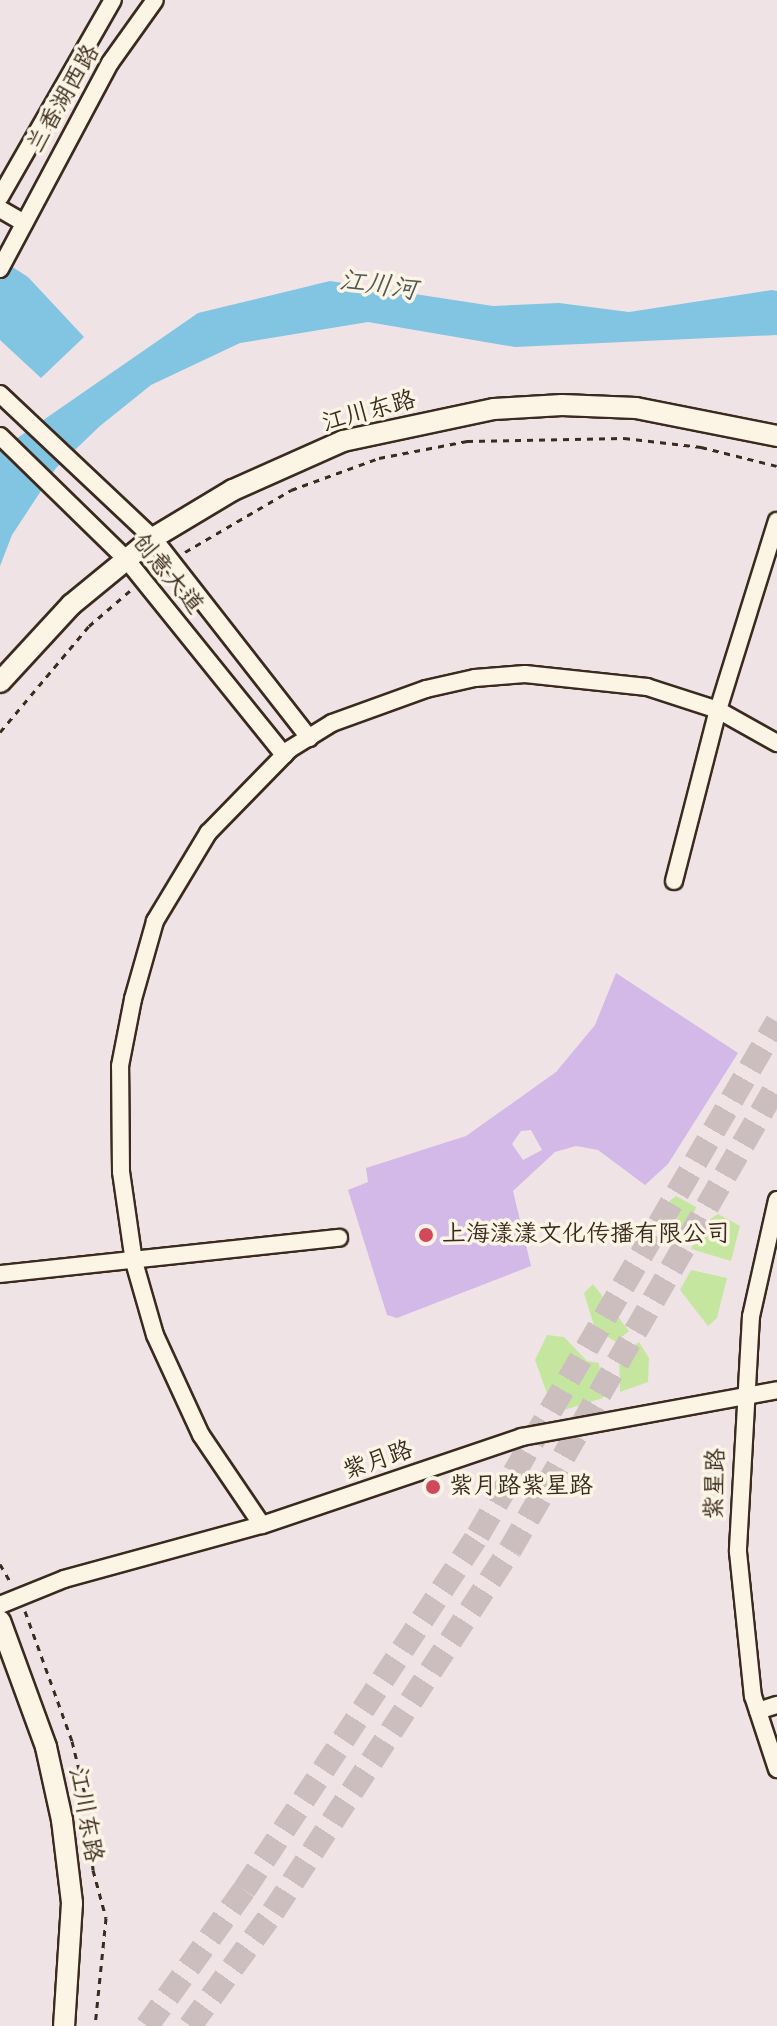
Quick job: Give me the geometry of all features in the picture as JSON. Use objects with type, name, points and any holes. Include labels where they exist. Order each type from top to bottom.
[{"type":"main road","name":"江川东路","points":[[0,682],[27,647],[153,538],[233,490],[343,441],[494,409],[636,408],[777,436]]},
{"type":"main road","name":"江川东路","points":[[0,1621],[46,1747],[62,1820],[72,1916],[64,2026]]},
{"type":"street","name":"兰香湖西路","points":[[0,197],[113,0]]},
{"type":"street","name":"兰香湖西路","points":[[0,269],[110,63],[155,0]]},
{"type":"street","points":[[0,209],[24,223]]},
{"type":"street","points":[[0,394],[153,538],[309,738]]},
{"type":"street","name":"创意大道","points":[[3,439],[126,559],[284,755]]},
{"type":"street","points":[[674,881],[718,710],[777,521]]},
{"type":"street","points":[[262,1525],[201,1435],[155,1335],[134,1262],[121,1172],[120,1066],[155,921],[208,833],[284,755],[309,738],[426,689],[525,674],[647,687],[718,710],[777,743]]},
{"type":"street","name":"紫星路","points":[[777,1200],[751,1316],[744,1395],[738,1552],[758,1711],[777,1769]]},
{"type":"street","points":[[0,1274],[339,1238]]},
{"type":"street","name":"紫月路","points":[[0,1605],[64,1579],[262,1525],[522,1437],[777,1390]]},
{"type":"street","points":[[758,1711],[777,1705]]},
{"type":"path","points":[[170,561],[291,490],[379,458],[467,441],[624,438],[701,447],[777,466]]},
{"type":"path","points":[[0,732],[89,626],[142,579]]},
{"type":"green space","points":[[676,1196],[696,1207],[683,1245],[656,1211]]},
{"type":"green space","points":[[718,1214],[740,1226],[731,1261],[691,1249],[704,1223]]},
{"type":"green space","points":[[691,1270],[727,1278],[717,1318],[708,1326],[680,1290]]},
{"type":"green space","points":[[593,1284],[629,1331],[616,1342],[595,1329],[584,1293]]},
{"type":"green space","points":[[547,1335],[564,1337],[587,1361],[599,1363],[603,1398],[554,1413],[535,1360]]},
{"type":"green space","points":[[639,1342],[649,1358],[648,1382],[620,1392],[619,1354]]},
{"type":"water","points":[[0,259],[28,277],[84,337],[41,378],[0,340]]},
{"type":"water","points":[[330,281],[493,306],[559,303],[629,312],[772,290],[777,291],[777,335],[515,347],[368,322],[240,343],[151,385],[100,426],[56,468],[12,535],[0,566],[0,450],[198,313]]},
{"type":"building","points":[[616,973],[738,1053],[668,1164],[645,1185],[598,1150],[576,1146],[555,1152],[513,1191],[531,1266],[397,1318],[387,1315],[348,1190],[368,1182],[366,1168],[466,1136],[556,1072],[595,1025]],"holes":[[[531,1130],[542,1150],[523,1160],[512,1144],[521,1131]]]},
{"type":"tunnel","points":[[147,2026],[244,1890],[478,1535],[777,1022]]},
{"type":"tunnel","points":[[190,2026],[273,1912],[510,1550],[777,1085]]},
{"type":"place","name":"上海漾漾文化传播有限公司","points":[[426,1235]]},
{"type":"place","name":"紫月路紫星路","points":[[433,1487]]},
{"type":"water label","name":"江川河","points":[[378,286]]}]
